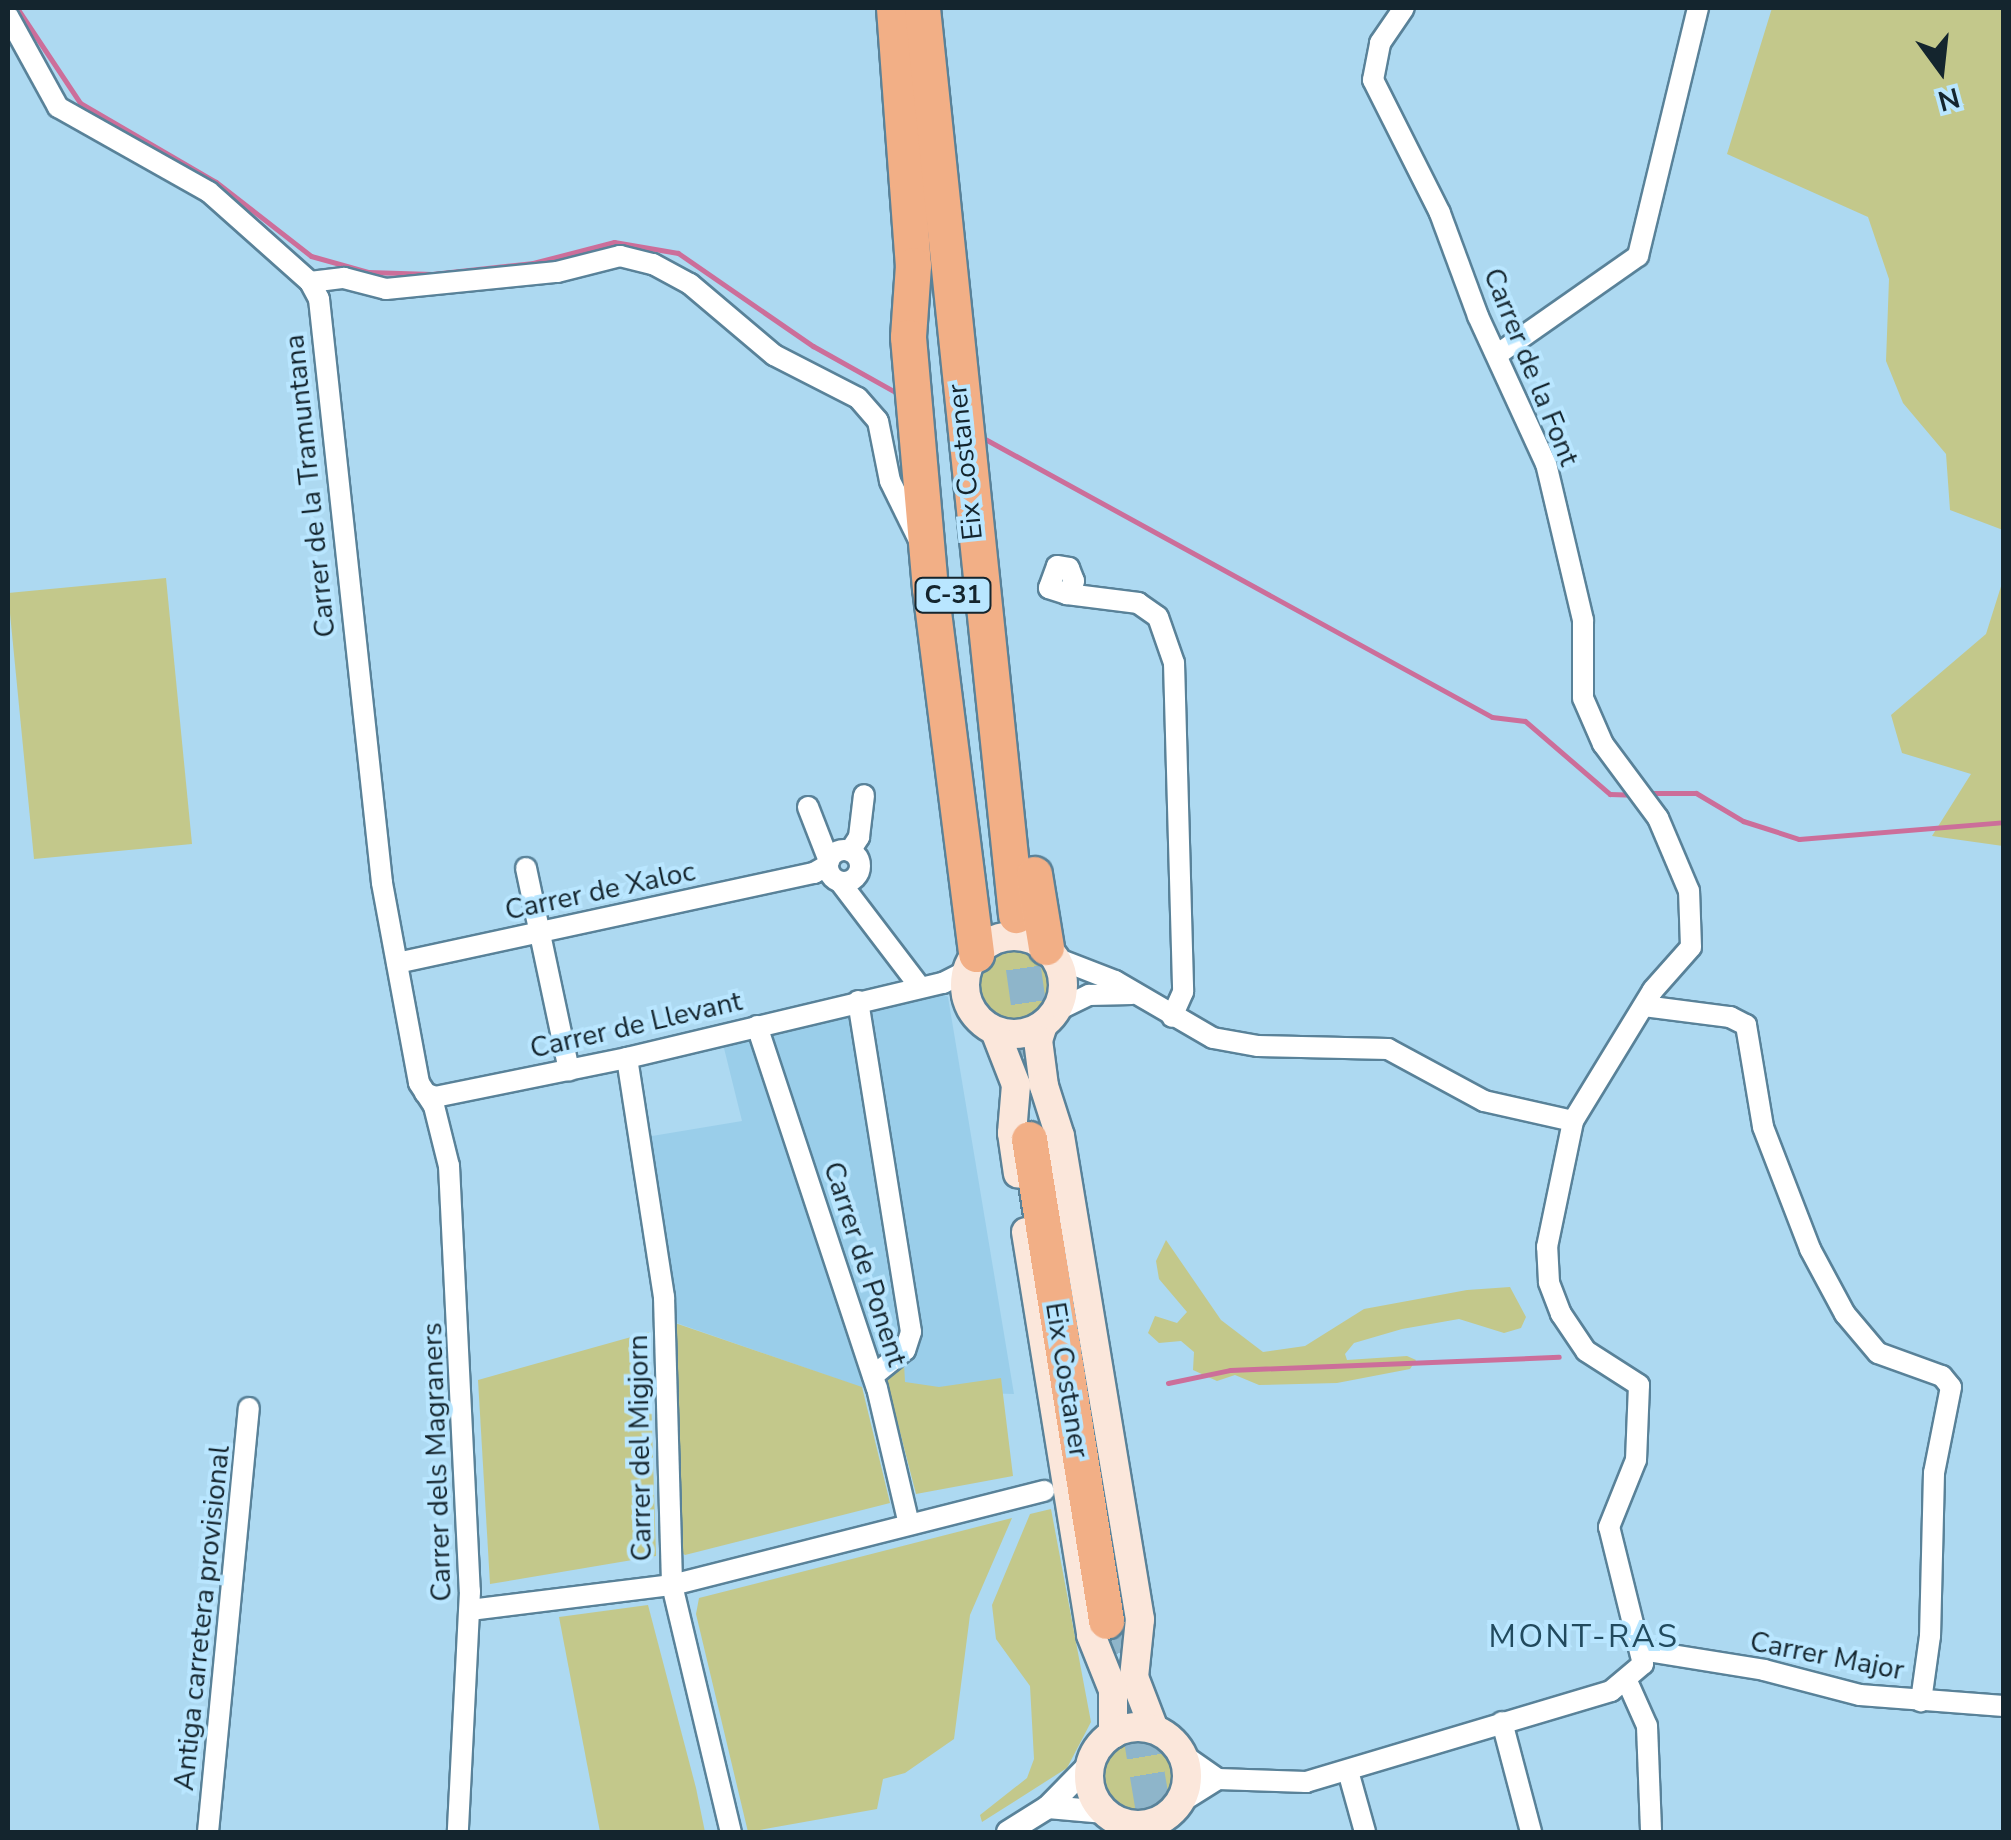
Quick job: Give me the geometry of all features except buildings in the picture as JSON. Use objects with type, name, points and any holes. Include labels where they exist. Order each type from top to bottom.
[{"type":"highway","name":"C-31","points":[[894,8],[913,265]]},
{"type":"highway","name":"Eix Costaner","points":[[922,8],[946,285],[977,957]]},
{"type":"highway","points":[[913,265],[908,338],[930,588],[977,957]]},
{"type":"highway","name":"Eix Costaner","points":[[913,265],[977,957]]},
{"type":"highway","points":[[946,285],[961,319],[998,646],[1051,953]]},
{"type":"highway","name":"Eix Costaner","points":[[1038,1137],[1113,1619]]},
{"type":"main road","points":[[995,1031],[1016,1085],[1012,1133],[1025,1224],[1091,1635],[1112,1690],[1113,1734],[1090,1764],[1091,1790],[1115,1821],[1142,1825],[1170,1817],[1186,1783],[1182,1754],[1154,1730],[1134,1677],[1140,1618],[1060,1136],[1044,1086],[1038,1040],[1050,1018],[1064,986],[1051,953],[1004,937],[977,957],[976,1017],[995,1031],[1024,1034],[1050,1018]]},
{"type":"main road","points":[[1113,1734],[1154,1730]]},
{"type":"street","name":"Carrer de la Font","points":[[1404,8],[1380,44],[1373,80],[1440,213],[1546,464],[1583,620],[1582,698],[1603,744],[1658,818],[1689,891],[1691,947],[1644,1006],[1573,1121],[1547,1246],[1549,1282],[1586,1352],[1640,1385],[1636,1460],[1608,1527],[1641,1650]]},
{"type":"street","points":[[1498,354],[1638,256],[1698,8]]},
{"type":"street","points":[[8,16],[58,106],[209,192],[310,282],[344,278],[386,289],[557,272],[620,256],[653,264],[690,284],[774,356],[858,398],[886,441],[890,481],[918,538],[930,588]]},
{"type":"street","name":"Carrer de la Tramuntana","points":[[310,282],[319,299],[366,762],[397,962],[426,1094]]},
{"type":"street","points":[[1067,594],[1138,603],[1158,618],[1174,662],[1183,992],[1172,1017]]},
{"type":"street","points":[[832,863],[864,795]]},
{"type":"street","points":[[808,806],[832,863],[857,908],[920,987]]},
{"type":"street","points":[[832,863],[860,871],[857,908]]},
{"type":"street","name":"Carrer de Xaloc","points":[[397,962],[538,933],[832,863]]},
{"type":"street","points":[[526,868],[569,1070]]},
{"type":"street","points":[[1051,953],[1172,1017],[1229,1042],[1388,1049],[1484,1102],[1573,1121]]},
{"type":"street","name":"Carrer de Llevant","points":[[426,1094],[435,1097],[627,1058],[920,987],[977,957]]},
{"type":"street","points":[[1050,1018],[1089,996],[1134,994]]},
{"type":"street","points":[[858,1001],[911,1332],[906,1350],[872,1376]]},
{"type":"street","points":[[1644,1006],[1730,1017],[1746,1025],[1767,1139],[1810,1249],[1845,1314],[1878,1353],[1942,1376],[1951,1387],[1934,1473],[1930,1636],[1921,1700]]},
{"type":"street","name":"Carrer de Ponent","points":[[757,1026],[872,1376],[909,1524]]},
{"type":"street","name":"Carrer del Migjorn","points":[[627,1058],[664,1297],[672,1584],[731,1832]]},
{"type":"street","name":"Carrer dels Magraners","points":[[426,1094],[449,1166],[470,1610],[458,1832]]},
{"type":"street","name":"Antiga carretera provisional","points":[[208,1832],[249,1408]]},
{"type":"street","points":[[470,1610],[672,1584],[1044,1491]]},
{"type":"street","points":[[1182,1754],[1218,1780],[1306,1782],[1627,1681],[1642,1664],[1641,1650]]},
{"type":"street","name":"Carrer Major","points":[[1641,1650],[1764,1670],[1860,1695],[2004,1706]]},
{"type":"street","points":[[1627,1681],[1647,1726],[1651,1832]]},
{"type":"street","points":[[1502,1722],[1531,1832]]},
{"type":"street","points":[[1008,1832],[1048,1808],[1090,1764]]},
{"type":"street","points":[[1348,1771],[1366,1832]]},
{"type":"street","points":[[1170,1817],[1218,1780]]},
{"type":"street","points":[[1048,1808],[1115,1821]]},
{"type":"shaded area","points":[[941,993],[948,997],[1014,1394],[869,1390],[665,1319],[640,1138],[742,1121],[722,1040]]},
{"type":"green space","points":[[1772,8],[2003,8],[2003,530],[1950,510],[1946,454],[1903,403],[1886,361],[1889,279],[1868,217],[1727,154]]},
{"type":"green space","points":[[166,578],[192,844],[34,859],[8,593]]},
{"type":"green space","points":[[2003,580],[2003,846],[1932,836],[1971,774],[1902,753],[1891,715],[1986,634]]},
{"type":"green space","points":[[1016,947],[1043,958],[1054,985],[1043,1012],[1016,1023],[989,1012],[978,985],[989,958]]},
{"type":"green space","points":[[1166,1240],[1221,1320],[1263,1352],[1305,1346],[1364,1309],[1467,1290],[1510,1287],[1526,1317],[1521,1328],[1504,1333],[1459,1319],[1402,1329],[1354,1343],[1345,1354],[1347,1360],[1407,1356],[1416,1360],[1410,1369],[1337,1383],[1259,1385],[1235,1375],[1217,1381],[1193,1370],[1194,1352],[1181,1341],[1159,1343],[1148,1333],[1155,1316],[1177,1323],[1187,1312],[1159,1279],[1156,1261]]},
{"type":"green space","points":[[675,1323],[862,1387],[890,1503],[685,1555],[680,1551]]},
{"type":"green space","points":[[649,1332],[656,1556],[490,1584],[478,1380]]},
{"type":"green space","points":[[904,1363],[905,1382],[939,1387],[1001,1378],[1013,1476],[916,1494],[885,1374]]},
{"type":"green space","points":[[1051,1509],[1091,1722],[1067,1768],[982,1822],[980,1815],[1027,1778],[1034,1759],[1030,1686],[996,1639],[992,1605],[1030,1514]]},
{"type":"green space","points":[[1012,1518],[970,1615],[954,1739],[905,1773],[883,1779],[877,1809],[748,1832],[696,1614],[699,1598]]},
{"type":"green space","points":[[648,1605],[705,1832],[600,1832],[559,1617]]},
{"type":"green space","points":[[1139,1736],[1154,1739],[1166,1748],[1175,1760],[1175,1790],[1166,1802],[1154,1811],[1139,1814],[1124,1811],[1112,1802],[1103,1790],[1100,1775],[1103,1760],[1112,1748],[1124,1739]]},
{"type":"waterway","points":[[17,8],[80,103],[216,182],[311,256],[368,272],[432,274],[533,263],[614,242],[678,253],[813,346],[899,394]]},
{"type":"waterway","points":[[985,439],[1492,717],[1525,721],[1610,794],[1633,795]]},
{"type":"waterway","points":[[1649,793],[1696,793],[1743,821],[1799,839],[2004,822]]},
{"type":"waterway","points":[[1168,1383],[1230,1370],[1559,1357]]},
{"type":"tunnel","points":[[1016,915],[1037,1065]]},
{"type":"tunnel","points":[[1121,1617],[1157,1832]]},
{"type":"district","name":"MONT-RAS","points":[[1584,1637]]}]
